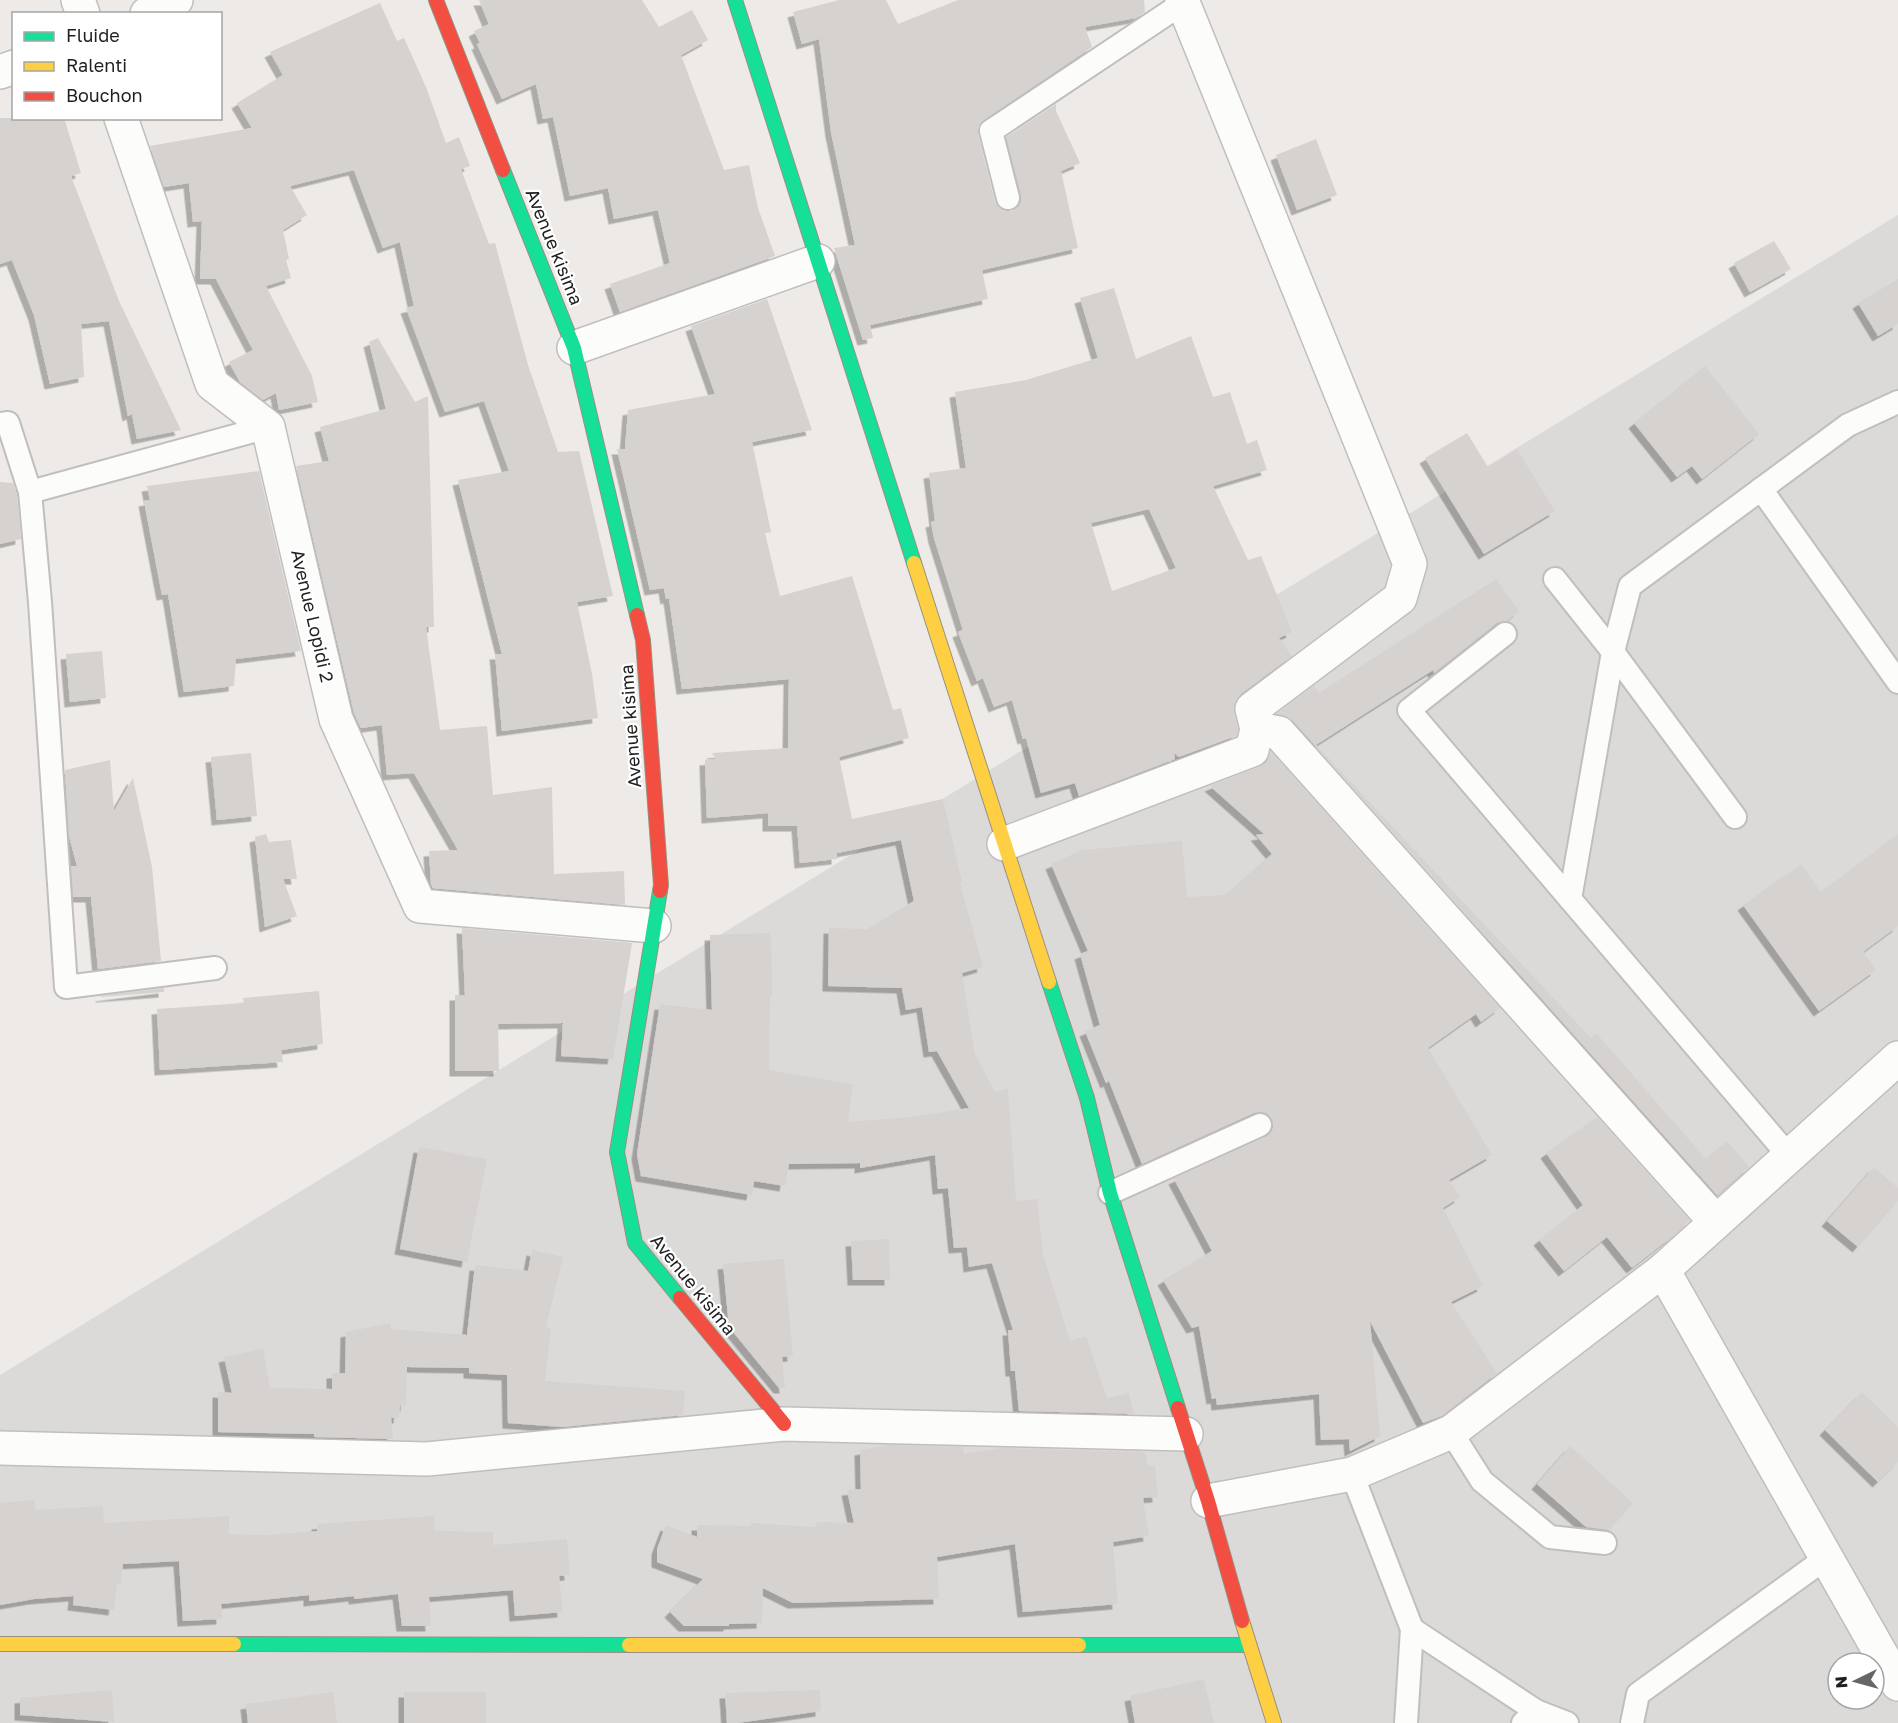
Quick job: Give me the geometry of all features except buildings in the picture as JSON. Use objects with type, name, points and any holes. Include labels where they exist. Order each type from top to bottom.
[{"type":"street","points":[[151,12],[176,0]]},
{"type":"street","name":"Avenue kisima","points":[[436,0],[574,348],[643,640],[661,885],[617,1152],[634,1244],[784,1424]]},
{"type":"street","points":[[735,0],[1087,1098],[1110,1193],[1208,1501],[1274,1723]]},
{"type":"street","points":[[1004,844],[1252,750],[1257,729],[1252,709],[1400,598],[1410,564],[1183,1]]},
{"type":"street","points":[[122,120],[212,384],[268,427]]},
{"type":"street","points":[[574,348],[818,261]]},
{"type":"street","name":"Avenue Lopidi 2","points":[[268,427],[336,719],[420,906],[654,926]]},
{"type":"street","points":[[1257,729],[1279,733],[1716,1222]]},
{"type":"street","points":[[1208,1501],[1352,1474],[1451,1432],[1662,1270],[1898,1058]]},
{"type":"street","points":[[1662,1270],[1898,1684]]},
{"type":"street","points":[[0,1448],[427,1459],[784,1424],[1186,1434]]},
{"type":"street","points":[[0,1644],[1249,1645]]},
{"type":"lane","points":[[1008,198],[991,130],[1183,1]]},
{"type":"lane","points":[[1570,899],[1613,652],[1630,586],[1848,425],[1898,402]]},
{"type":"lane","points":[[0,424],[8,423],[30,492],[40,602],[66,987],[215,968]]},
{"type":"lane","points":[[30,492],[268,427]]},
{"type":"lane","points":[[1761,489],[1898,682]]},
{"type":"lane","points":[[1555,579],[1613,652],[1735,817]]},
{"type":"lane","points":[[1505,634],[1408,710],[1789,1156]]},
{"type":"lane","points":[[1110,1193],[1260,1125]]},
{"type":"lane","points":[[1451,1432],[1482,1481],[1550,1538],[1605,1543]]},
{"type":"lane","points":[[1352,1474],[1412,1629],[1406,1723]]},
{"type":"lane","points":[[1632,1723],[1638,1694],[1826,1558]]},
{"type":"lane","points":[[1412,1629],[1530,1717],[1566,1723]]},
{"type":"shaded area","points":[[1898,215],[1898,1723],[0,1723],[0,1375]]},
{"type":"traffic: fast","points":[[735,0],[914,563]]},
{"type":"traffic: fast","points":[[503,170],[574,348],[637,615]]},
{"type":"traffic: fast","points":[[660,891],[617,1152],[635,1243],[680,1298]]},
{"type":"traffic: fast","points":[[1049,982],[1087,1098],[1110,1193],[1178,1408]]},
{"type":"traffic: fast","points":[[234,1644],[629,1645]]},
{"type":"traffic: fast","points":[[1079,1645],[1249,1645]]},
{"type":"traffic: slow","points":[[914,563],[1049,982]]},
{"type":"traffic: slow","points":[[1242,1621],[1274,1723]]},
{"type":"traffic: slow","points":[[0,1644],[234,1644]]},
{"type":"traffic: slow","points":[[629,1645],[1079,1645]]},
{"type":"traffic: jam","points":[[436,0],[503,170]]},
{"type":"traffic: jam","points":[[637,615],[643,640],[660,891]]},
{"type":"traffic: jam","points":[[680,1298],[784,1424]]},
{"type":"traffic: jam","points":[[1178,1408],[1208,1501],[1242,1621]]}]
